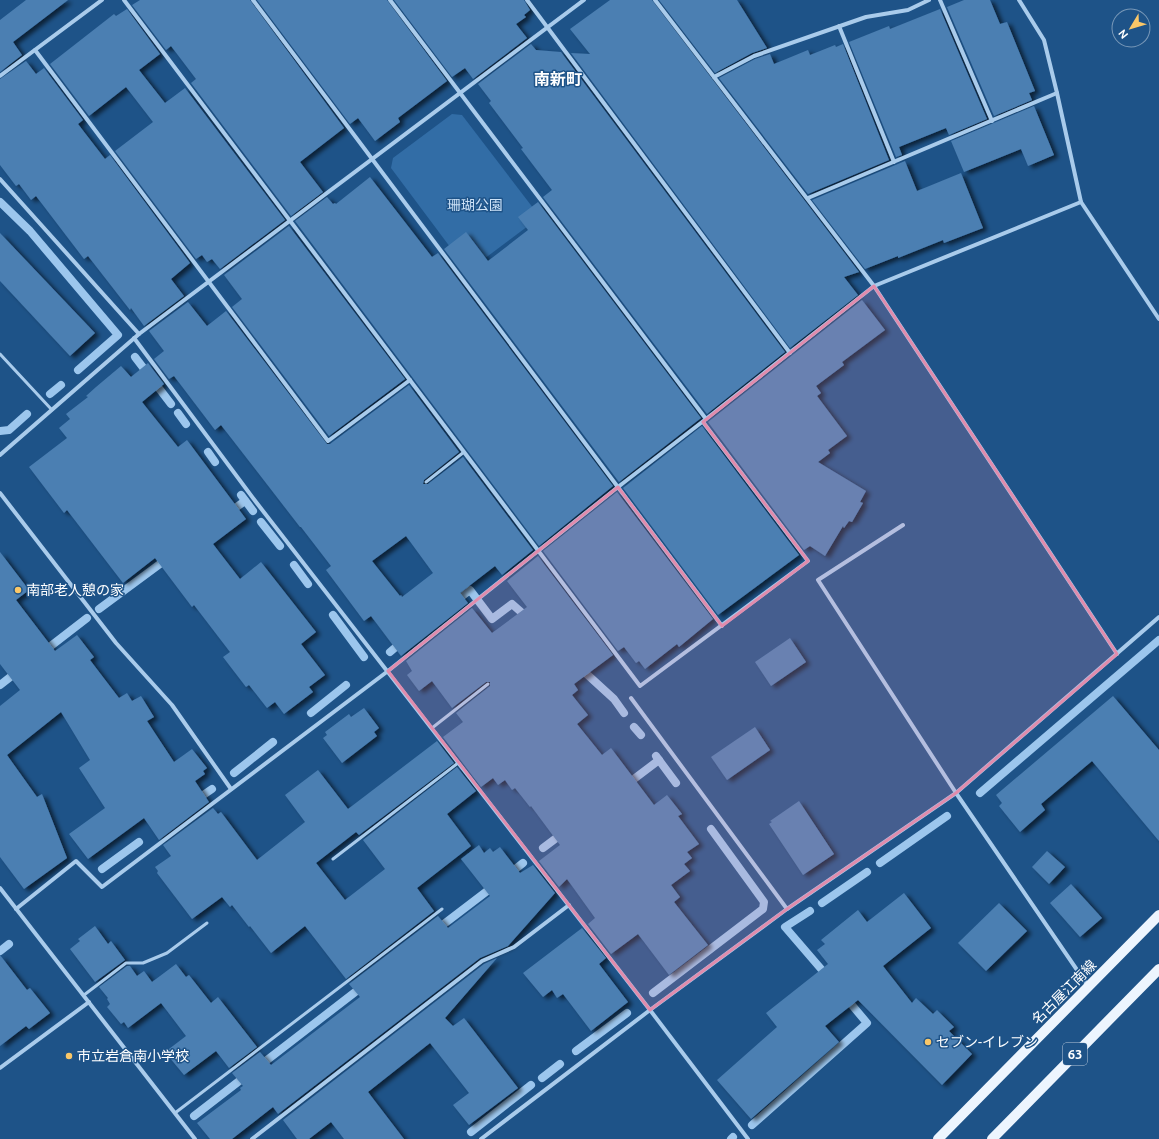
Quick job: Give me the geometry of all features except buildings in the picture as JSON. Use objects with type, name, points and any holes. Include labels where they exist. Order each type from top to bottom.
[{"type":"main road","name":"名古屋江南線","points":[[938,1139],[1159,915]]},
{"type":"main road","name":"63","points":[[992,1139],[1159,969]]},
{"type":"street","points":[[0,76],[102,0]]},
{"type":"street","points":[[124,0],[640,686],[808,561],[390,0]]},
{"type":"street","points":[[253,0],[722,626]]},
{"type":"street","points":[[526,0],[790,353]]},
{"type":"street","points":[[0,455],[139,334],[584,0]]},
{"type":"street","points":[[655,0],[874,286],[1117,654]]},
{"type":"street","points":[[714,77],[754,56],[866,17],[908,10],[929,0]]},
{"type":"street","points":[[940,0],[992,121]]},
{"type":"street","points":[[1019,0],[1044,40],[1081,202],[1159,319]]},
{"type":"street","points":[[839,26],[894,162]]},
{"type":"street","points":[[35,50],[328,441],[410,380]]},
{"type":"street","points":[[808,198],[1057,93]]},
{"type":"street","points":[[0,179],[139,334]]},
{"type":"street","points":[[16,908],[76,861],[102,887],[388,671],[618,487],[874,286],[1081,202]]},
{"type":"street","points":[[134,338],[256,502],[569,905],[748,1139]]},
{"type":"street","points":[[0,493],[116,643],[172,705],[231,789]]},
{"type":"street","points":[[904,525],[818,580],[956,793],[1088,987]]},
{"type":"street","points":[[481,1139],[650,1010],[787,909],[956,793],[1159,617]]},
{"type":"street","points":[[630,698],[787,909]]},
{"type":"street","points":[[0,888],[195,1139]]},
{"type":"street","points":[[252,1139],[482,961],[514,947],[569,905]]},
{"type":"street","points":[[0,1068],[89,1002]]},
{"type":"lane","points":[[0,354],[52,410]]},
{"type":"lane","points":[[426,482],[464,452]]},
{"type":"lane","points":[[432,728],[488,684]]},
{"type":"lane","points":[[333,859],[458,763]]},
{"type":"lane","points":[[175,1113],[442,909]]},
{"type":"lane","points":[[84,995],[126,963],[143,963],[167,953],[207,923]]},
{"type":"highlighted area","points":[[874,286],[1117,654],[956,793],[787,909],[650,1010],[388,671],[618,487],[722,626],[808,561],[703,422]]},
{"type":"green space","name":"珊瑚公園","points":[[452,114],[462,115],[540,217],[468,271],[391,168],[393,158]]},
{"type":"waterway","points":[[0,202],[30,231],[118,335],[78,370]]},
{"type":"waterway","points":[[135,357],[171,404]]},
{"type":"waterway","points":[[50,394],[61,385]]},
{"type":"waterway","points":[[178,413],[186,424]]},
{"type":"waterway","points":[[0,431],[9,430],[27,414]]},
{"type":"waterway","points":[[208,452],[215,462]]},
{"type":"waterway","points":[[241,495],[253,511]]},
{"type":"waterway","points":[[228,513],[245,501]]},
{"type":"waterway","points":[[261,522],[280,546]]},
{"type":"waterway","points":[[99,609],[168,558]]},
{"type":"waterway","points":[[294,565],[308,584]]},
{"type":"waterway","points":[[455,602],[470,590],[492,619],[512,604],[529,619]]},
{"type":"waterway","points":[[333,615],[364,657]]},
{"type":"waterway","points":[[43,652],[87,618]]},
{"type":"waterway","points":[[980,793],[1159,640]]},
{"type":"waterway","points":[[390,652],[403,641]]},
{"type":"waterway","points":[[579,667],[614,699],[624,713]]},
{"type":"waterway","points":[[0,685],[18,671]]},
{"type":"waterway","points":[[311,713],[346,685]]},
{"type":"waterway","points":[[634,727],[641,735]]},
{"type":"waterway","points":[[234,773],[273,742]]},
{"type":"waterway","points":[[656,756],[676,783]]},
{"type":"waterway","points":[[626,785],[659,760]]},
{"type":"waterway","points":[[196,800],[212,789]]},
{"type":"waterway","points":[[880,863],[947,816]]},
{"type":"waterway","points":[[653,993],[763,909],[764,902],[711,829]]},
{"type":"waterway","points":[[543,848],[563,833]]},
{"type":"waterway","points":[[102,869],[139,842]]},
{"type":"waterway","points":[[509,874],[523,863]]},
{"type":"waterway","points":[[822,903],[867,872]]},
{"type":"waterway","points":[[436,930],[495,885]]},
{"type":"waterway","points":[[810,911],[785,927],[828,977]]},
{"type":"waterway","points":[[0,951],[9,944]]},
{"type":"waterway","points":[[258,1067],[363,986]]},
{"type":"waterway","points":[[752,1125],[867,1023],[846,998]]},
{"type":"waterway","points":[[576,1051],[627,1013]]},
{"type":"waterway","points":[[542,1078],[560,1064]]},
{"type":"waterway","points":[[194,1116],[247,1075]]},
{"type":"waterway","points":[[471,1132],[531,1085]]},
{"type":"place","name":"南部老人憩の家","points":[[18,590]]},
{"type":"place","name":"セブン-イレブン","points":[[928,1042]]},
{"type":"place","name":"市立岩倉南小学校","points":[[69,1056]]},
{"type":"district","name":"南新町","points":[[558,79]]}]
